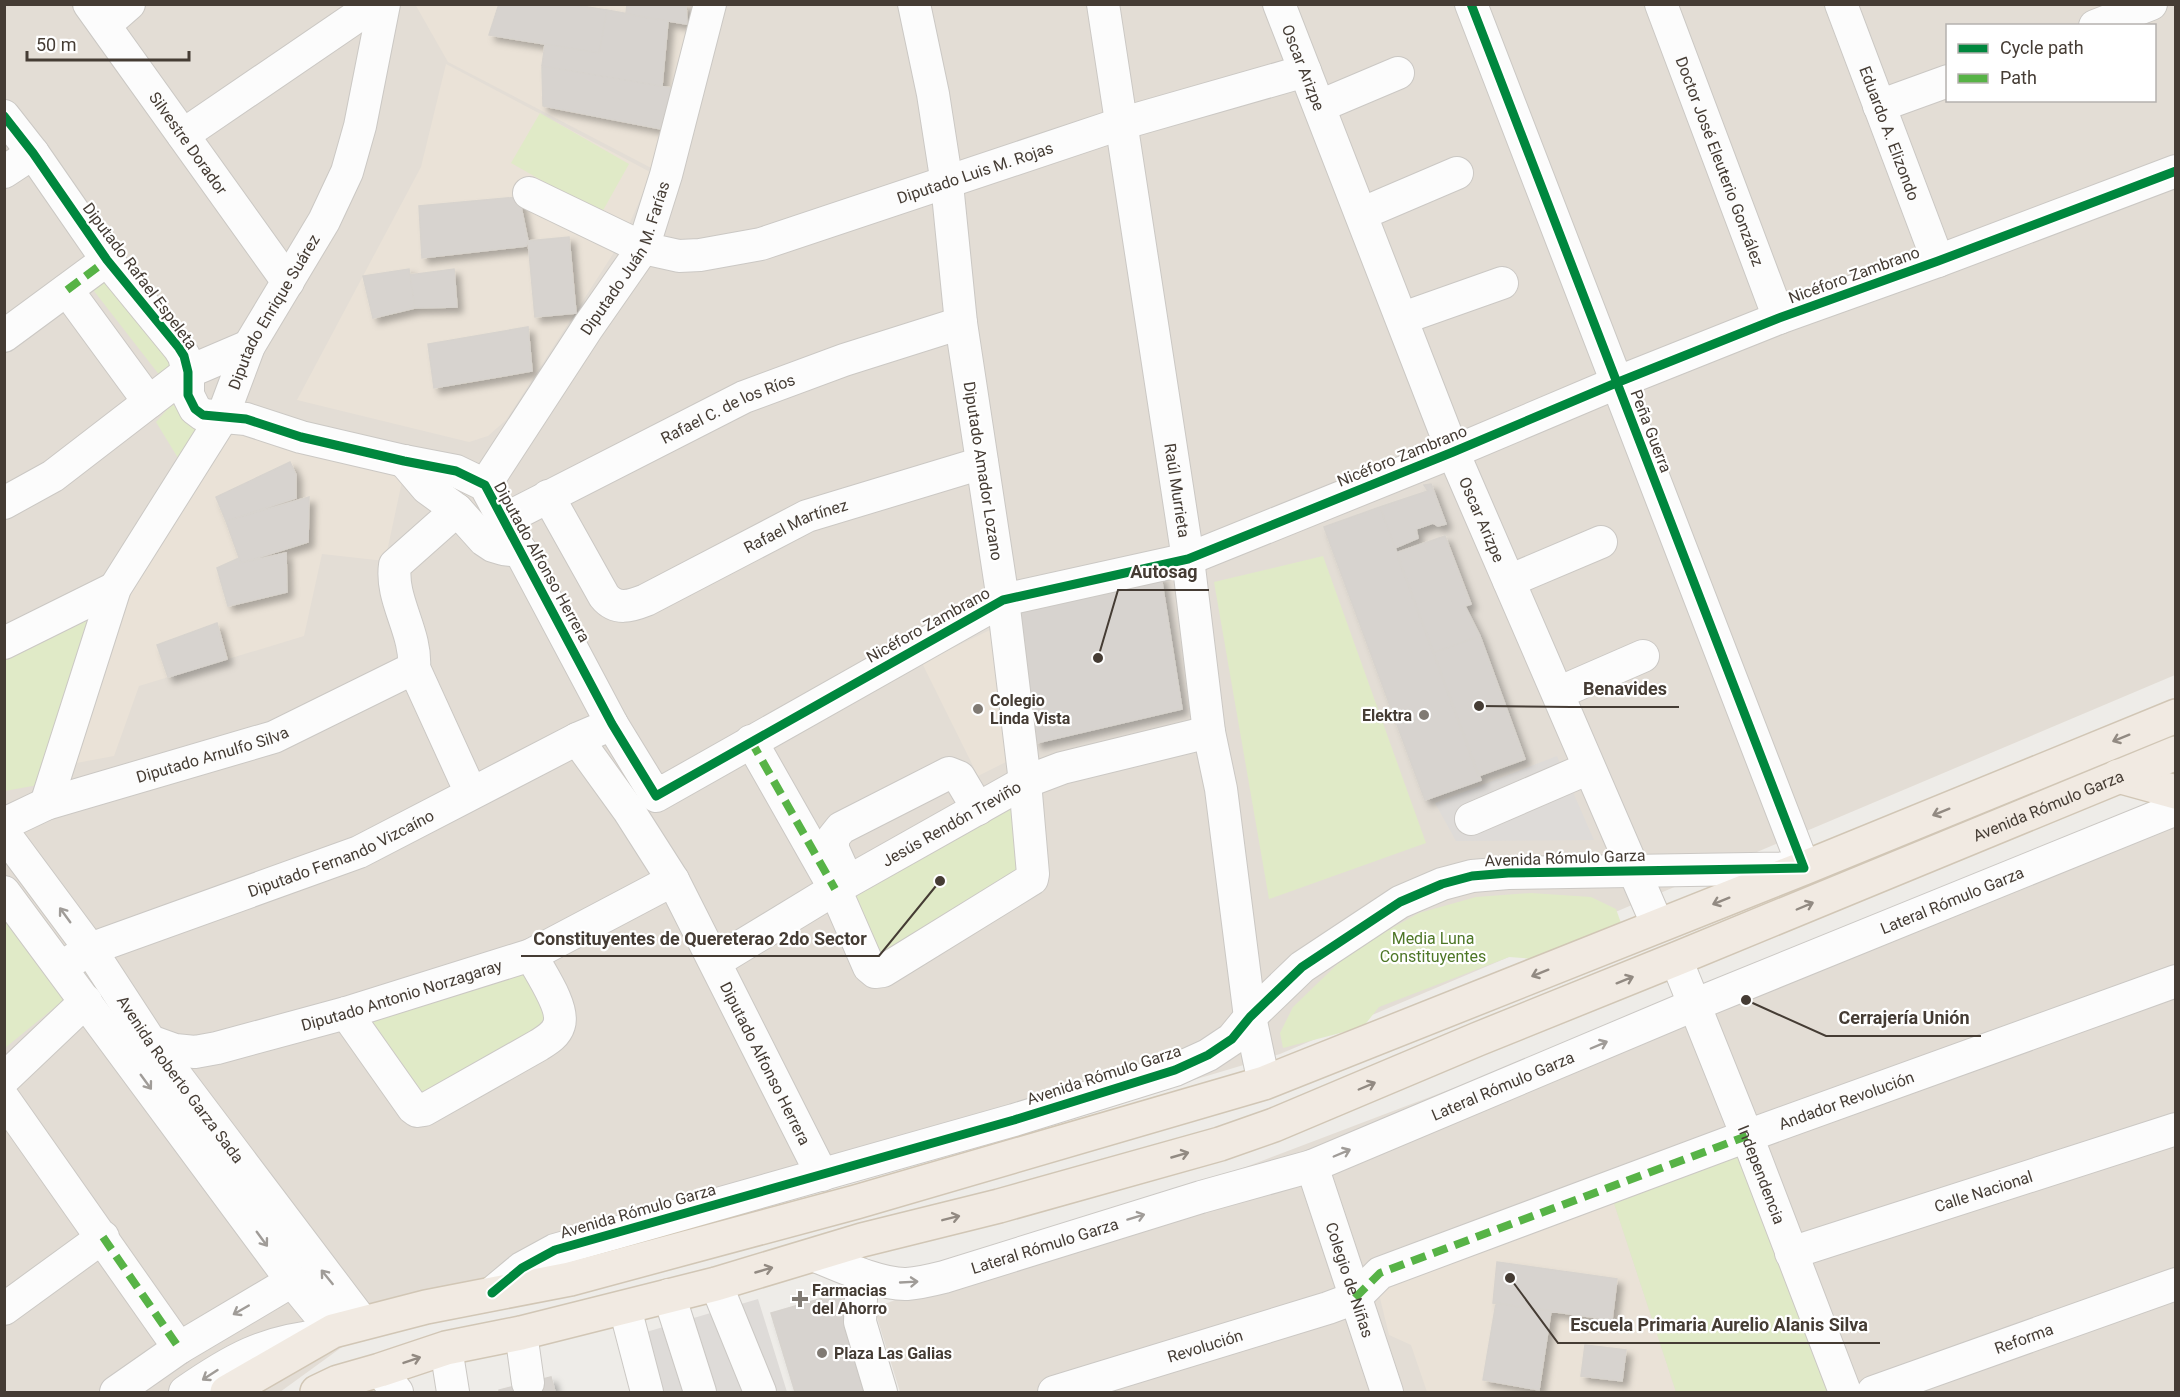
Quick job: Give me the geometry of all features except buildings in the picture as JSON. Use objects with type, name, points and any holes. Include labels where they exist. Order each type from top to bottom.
[{"type":"main road","name":"Avenida Rómulo Garza","points":[[227,1392],[340,1330],[492,1293],[570,1279],[844,1206],[1264,1083],[1804,868],[2175,716]]},
{"type":"main road","name":"Avenida Rómulo Garza","points":[[317,1392],[338,1382],[389,1381],[446,1348],[625,1308],[716,1284],[862,1240],[1010,1203],[1220,1144],[1274,1125],[2175,753]]},
{"type":"main road","points":[[2118,776],[2175,792]]},
{"type":"street","points":[[97,15],[129,4]]},
{"type":"street","points":[[183,135],[375,4]]},
{"type":"street","name":"Diputado Enrique Suárez","points":[[46,804],[115,588],[222,418],[249,346],[324,221],[347,172],[360,126],[384,4]]},
{"type":"street","name":"Diputado Juán M. Farías","points":[[485,485],[588,327],[643,248],[666,175],[710,4]]},
{"type":"street","name":"Diputado Amador Lozano","points":[[842,885],[869,967],[875,972],[883,971],[1032,879],[1033,874],[1025,782],[1003,600],[961,323],[947,184],[933,94],[914,4]]},
{"type":"street","name":"Raúl Murrieta","points":[[1103,4],[1188,559],[1209,732],[1221,789],[1250,1017],[1264,1083]]},
{"type":"street","name":"Oscar Arizpe","points":[[1279,4],[1403,318],[1453,452],[1658,926]]},
{"type":"street","name":"Peña Guerra","points":[[1471,4],[1804,868]]},
{"type":"street","name":"Doctor José Eleuterio González","points":[[1660,4],[1779,318]]},
{"type":"street","name":"Eduardo A. Elizondo","points":[[1842,4],[1938,261]]},
{"type":"street","points":[[2100,24],[2151,4]]},
{"type":"street","name":"Silvestre Dorador","points":[[97,15],[288,282]]},
{"type":"street","name":"Diputado Luis M. Rojas","points":[[529,193],[643,248],[679,256],[700,255],[761,244],[947,184],[1120,124],[1305,72]]},
{"type":"street","points":[[1320,106],[1398,73]]},
{"type":"street","points":[[1879,106],[1946,81]]},
{"type":"street","name":"Diputado Rafael Espeleta","points":[[4,116],[33,153],[107,260],[179,348],[184,356],[188,372],[188,394],[195,409],[203,415],[222,418]]},
{"type":"street","points":[[4,172],[33,153]]},
{"type":"street","name":"Nicéforo Zambrano","points":[[656,796],[1003,600],[1188,559],[1779,318],[1938,261],[2175,171]]},
{"type":"street","points":[[1361,214],[1456,173]]},
{"type":"street","points":[[4,336],[107,260]]},
{"type":"street","points":[[1403,318],[1502,283]]},
{"type":"street","points":[[67,290],[149,402]]},
{"type":"street","name":"Rafael C. de los Ríos","points":[[505,519],[744,397],[843,360],[961,323]]},
{"type":"street","points":[[4,503],[54,476],[188,372],[249,346]]},
{"type":"street","name":"Diputado Alfonso Herrera","points":[[222,418],[246,419],[301,437],[456,471],[485,485],[612,724],[656,796]]},
{"type":"street","points":[[404,461],[427,488],[457,510],[484,540],[493,546],[521,551]]},
{"type":"street","name":"Rafael Martínez","points":[[548,496],[604,596],[612,604],[620,607],[646,600],[807,516],[982,463]]},
{"type":"street","points":[[457,510],[395,565],[393,579],[413,643],[414,669],[471,793]]},
{"type":"street","points":[[1509,581],[1601,542]]},
{"type":"street","points":[[4,643],[115,588]]},
{"type":"street","points":[[1558,693],[1643,656]]},
{"type":"street","name":"Diputado Arnulfo Silva","points":[[4,824],[46,804],[274,737],[414,669]]},
{"type":"street","name":"Diputado Fernando Vizcaíno","points":[[62,967],[90,949],[359,852],[577,739],[612,724]]},
{"type":"street","name":"Jesús Rendón Treviño","points":[[716,962],[842,885],[1025,782],[1062,768],[1209,732]]},
{"type":"street","name":"Diputado Alfonso Herrera","points":[[577,739],[629,811],[673,880],[822,1175]]},
{"type":"street","points":[[751,741],[842,885]]},
{"type":"street","points":[[1471,819],[1589,768]]},
{"type":"street","points":[[842,885],[833,849],[833,838],[841,828],[949,773],[959,777],[978,809]]},
{"type":"street","name":"Lateral Rómulo Garza","points":[[813,1255],[862,1275],[905,1284],[944,1277],[1201,1197],[1312,1166],[1694,1005],[2175,809]]},
{"type":"street","name":"Avenida Roberto Garza Sada","points":[[4,833],[90,949],[340,1330]]},
{"type":"street","name":"Avenida Rómulo Garza","points":[[492,1293],[522,1268],[555,1250],[1014,1120],[1175,1070],[1208,1055],[1232,1040],[1250,1017],[1302,967],[1400,902],[1442,884],[1472,876],[1508,873],[1804,868]]},
{"type":"street","name":"Diputado Antonio Norzagaray","points":[[115,1040],[150,1041],[175,1050],[195,1052],[346,1013],[531,955],[673,880]]},
{"type":"street","name":"Avenida Roberto Garza Sada","points":[[8,906],[62,967],[292,1281],[340,1330]]},
{"type":"street","points":[[346,1013],[413,1108],[417,1111],[424,1110],[539,1045],[555,1032],[560,1018],[559,1008],[531,955]]},
{"type":"street","name":"Independencia","points":[[1676,959],[1845,1392]]},
{"type":"street","name":"Andador Revolución","points":[[1355,1298],[1380,1273],[1747,1136],[2175,981]]},
{"type":"street","points":[[4,1079],[86,1001]]},
{"type":"street","points":[[4,1099],[103,1237],[178,1348]]},
{"type":"street","name":"Calle Nacional","points":[[1791,1253],[2175,1129]]},
{"type":"street","name":"Colegio de Niñas","points":[[1312,1166],[1387,1392]]},
{"type":"street","points":[[4,1309],[103,1237]]},
{"type":"street","points":[[862,1275],[861,1322],[881,1392]]},
{"type":"street","points":[[116,1392],[178,1348],[292,1281]]},
{"type":"street","points":[[716,1284],[760,1392]]},
{"type":"street","name":"Reforma","points":[[1873,1392],[2175,1284]]},
{"type":"street","points":[[669,1295],[700,1392]]},
{"type":"street","name":"Revolución","points":[[1054,1392],[1355,1298]]},
{"type":"street","points":[[625,1308],[647,1392]]},
{"type":"street","name":"Avenida Rómulo Garza","points":[[186,1392],[213,1372],[267,1346],[290,1339],[340,1330]]},
{"type":"street","points":[[521,1333],[528,1383]]},
{"type":"street","points":[[446,1348],[453,1392]]},
{"type":"shaded area","points":[[415,4],[690,5],[676,95],[657,171],[448,62]]},
{"type":"shaded area","points":[[5,5],[2175,5],[2175,675],[1280,1054],[371,1326],[280,1392],[5,1392]]},
{"type":"shaded area","points":[[446,64],[652,173],[622,240],[506,420],[488,436],[469,442],[297,400],[421,167]]},
{"type":"shaded area","points":[[225,430],[404,472],[385,561],[322,554],[304,636],[139,686],[114,756],[71,764],[134,572]]},
{"type":"shaded area","name":"Colegio Linda Vista","points":[[996,627],[1020,755],[978,776],[922,663]]},
{"type":"shaded area","points":[[1557,756],[1594,840],[1456,841],[1435,803]]},
{"type":"shaded area","points":[[2175,814],[2175,1392],[900,1392],[874,1308]]},
{"type":"shaded area","points":[[1606,1179],[1676,1392],[1427,1392],[1411,1345],[1389,1335],[1378,1290]]},
{"type":"shaded area","points":[[758,1299],[787,1392],[640,1392],[626,1338]]},
{"type":"green space","points":[[540,113],[629,164],[601,214],[511,163]]},
{"type":"green space","points":[[106,269],[180,369],[164,381],[87,282]]},
{"type":"green space","points":[[172,404],[202,430],[178,458],[156,422]]},
{"type":"green space","points":[[1323,556],[1426,843],[1269,899],[1214,582]]},
{"type":"green space","points":[[99,605],[38,785],[5,791],[5,650]]},
{"type":"green space","points":[[1016,792],[1031,874],[883,959],[848,889]]},
{"type":"green space","name":"Media Luna Constituyentes","points":[[1531,893],[1591,897],[1616,909],[1621,923],[1535,959],[1509,957],[1379,1007],[1363,1027],[1283,1048],[1280,1033],[1293,1007],[1351,951],[1419,913],[1476,897]]},
{"type":"green space","points":[[12,917],[71,994],[5,1048],[5,922]]},
{"type":"green space","points":[[524,966],[556,1022],[422,1092],[362,1010]]},
{"type":"green space","points":[[1735,1131],[1837,1392],[1676,1392],[1606,1179]]},
{"type":"marked path","points":[[67,290],[107,260]]},
{"type":"marked path","points":[[751,741],[835,889]]},
{"type":"marked path","points":[[1355,1298],[1380,1273],[1747,1136]]},
{"type":"marked path","points":[[103,1237],[179,1348]]},
{"type":"cycle path","points":[[492,1293],[522,1268],[555,1250],[1014,1120],[1175,1070],[1208,1055],[1232,1039],[1250,1017],[1302,967],[1400,902],[1442,884],[1472,876],[1508,873],[1804,868],[1471,4]]},
{"type":"cycle path","points":[[4,116],[33,153],[107,260],[179,348],[184,356],[188,372],[188,395],[195,409],[203,415],[246,419],[301,437],[456,471],[485,485],[612,724],[656,796],[1003,600],[1188,559],[1779,318],[2176,171]]},
{"type":"place","name":"Autosag","points":[[1098,658]]},
{"type":"place","name":"Benavides","points":[[1479,706]]},
{"type":"place","name":"Colegio Linda Vista","points":[[978,709]]},
{"type":"place","name":"Elektra","points":[[1424,715]]},
{"type":"place","name":"Constituyentes de Quereterao 2do Sector","points":[[940,881]]},
{"type":"place","name":"Cerrajería Unión","points":[[1746,1000]]},
{"type":"place","name":"Escuela Primaria Aurelio Alanis Silva","points":[[1510,1278]]},
{"type":"place","name":"Farmacias del Ahorro","points":[[800,1299]]},
{"type":"place","name":"Plaza Las Galias","points":[[822,1353]]}]
